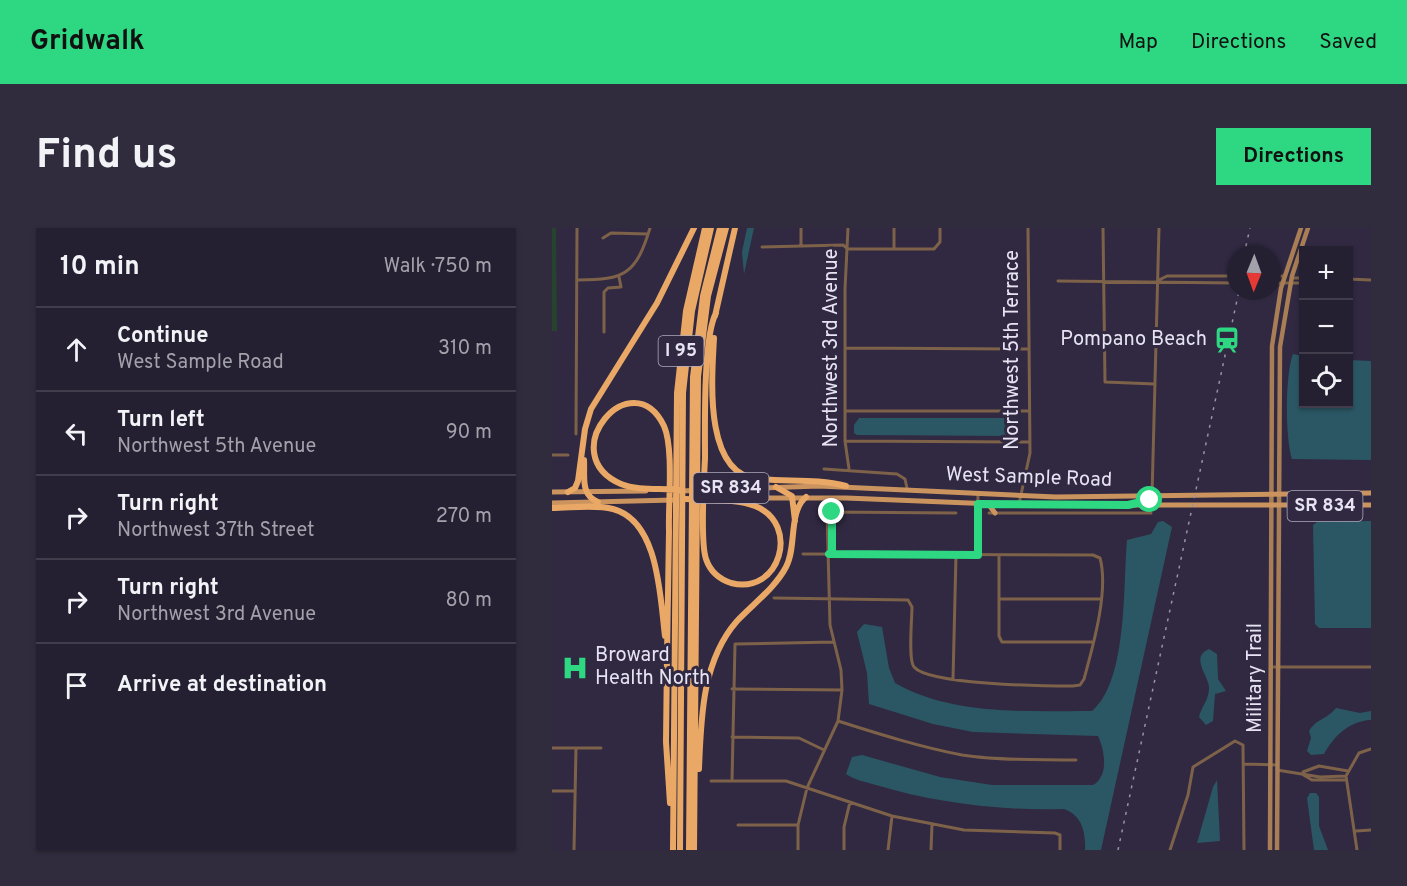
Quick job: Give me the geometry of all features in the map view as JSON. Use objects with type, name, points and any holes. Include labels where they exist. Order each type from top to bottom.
[{"type":"highway","points":[[568,492],[577,485],[586,424],[594,403],[657,303],[694,228]]},
{"type":"highway","name":"I 95","points":[[673,850],[681,352],[691,285],[705,228]]},
{"type":"highway","points":[[680,476],[688,331],[697,281],[711,228]]},
{"type":"highway","points":[[694,475],[696,346],[707,275],[720,228]]},
{"type":"highway","name":"I 95","points":[[694,850],[694,475],[698,377],[702,337],[713,276],[726,228]]},
{"type":"highway","points":[[686,500],[742,503],[755,506],[770,515],[777,525],[782,543],[780,557],[772,571],[759,580],[746,584],[732,583],[718,577],[705,557],[704,514],[704,475],[707,365],[735,228]]},
{"type":"highway","points":[[716,313],[713,367],[716,430],[719,446],[727,460],[740,472],[755,479],[827,481],[846,486]]},
{"type":"highway","points":[[673,837],[666,742],[669,515],[668,476],[668,442],[663,425],[655,414],[645,408],[629,404],[615,407],[600,416],[591,430],[589,446],[591,459],[604,476],[627,486],[686,490]]},
{"type":"highway","points":[[583,451],[585,492],[591,499],[598,502]]},
{"type":"highway","points":[[694,823],[698,811],[705,690],[711,665],[727,634],[786,568],[792,551],[795,521],[793,497],[787,491],[777,487]]},
{"type":"highway","points":[[795,521],[800,504],[806,497]]},
{"type":"highway","points":[[552,506],[610,508],[628,516],[639,525],[649,545],[659,589],[667,656]]},
{"type":"highway","points":[[688,850],[694,514]]},
{"type":"highway","points":[[679,515],[680,850]]},
{"type":"main road","name":"West Sample Road","points":[[686,490],[846,486],[1020,495],[1371,493]]},
{"type":"main road","name":"SR 834","points":[[552,492],[686,490]]},
{"type":"main road","name":"West Sample Road","points":[[686,500],[806,497],[1019,506],[1371,505]]},
{"type":"main road","name":"SR 834","points":[[552,506],[598,502],[686,500]]},
{"type":"main road","points":[[989,505],[992,513]]},
{"type":"street","points":[[576,434],[577,228]]},
{"type":"street","points":[[578,280],[604,280],[619,277],[637,263],[650,228]]},
{"type":"street","points":[[801,228],[801,245]]},
{"type":"street","name":"Northwest 3rd Avenue","points":[[848,228],[845,441],[849,469]]},
{"type":"street","points":[[894,228],[894,249]]},
{"type":"street","points":[[762,247],[801,245],[843,245],[848,249],[938,247],[940,228]]},
{"type":"street","name":"Northwest 5th Terrace","points":[[1019,506],[1030,457],[1028,228]]},
{"type":"street","points":[[1103,228],[1104,382],[1155,384]]},
{"type":"street","points":[[1125,513],[1126,505],[1147,502],[1152,496],[1159,228]]},
{"type":"street","name":"Military Trail","points":[[1270,850],[1272,346],[1282,283],[1301,228]]},
{"type":"street","name":"Military Trail","points":[[1277,850],[1280,347],[1291,281],[1308,228]]},
{"type":"street","points":[[603,238],[611,233],[648,234]]},
{"type":"street","points":[[1159,280],[1167,276],[1227,276]]},
{"type":"street","points":[[1284,276],[1291,281],[1299,282]]},
{"type":"street","points":[[604,332],[604,292],[608,288],[621,287],[619,277]]},
{"type":"street","points":[[1282,283],[1299,279]]},
{"type":"street","points":[[1353,279],[1371,280]]},
{"type":"street","points":[[1058,281],[1159,280],[1167,283],[1227,283]]},
{"type":"street","points":[[845,348],[1028,349]]},
{"type":"street","points":[[845,411],[1029,411]]},
{"type":"street","points":[[845,441],[1030,442]]},
{"type":"street","points":[[552,455],[568,455]]},
{"type":"street","points":[[824,469],[897,474],[905,479],[907,488]]},
{"type":"street","points":[[978,492],[978,555]]},
{"type":"street","points":[[798,850],[798,825],[807,788],[838,721],[842,690],[841,670],[830,626],[827,512],[956,513]]},
{"type":"street","points":[[829,554],[832,552],[832,512]]},
{"type":"street","points":[[992,513],[1151,513]]},
{"type":"street","points":[[774,598],[908,600],[912,607],[914,666],[954,679],[1003,686],[1080,685],[1084,679],[1094,642],[1100,599],[1102,566],[1100,558],[1093,555],[803,554]]},
{"type":"street","points":[[954,679],[956,555]]},
{"type":"street","points":[[999,555],[999,636],[1002,642],[1094,642]]},
{"type":"street","points":[[999,599],[1100,599]]},
{"type":"street","points":[[732,781],[732,689],[735,644],[834,642]]},
{"type":"street","points":[[1271,667],[1371,667]]},
{"type":"street","points":[[732,689],[842,690]]},
{"type":"street","points":[[838,721],[913,744],[963,755],[1006,759],[1076,760]]},
{"type":"street","points":[[732,737],[799,738],[824,750]]},
{"type":"street","points":[[1170,850],[1188,795],[1190,773],[1196,763],[1235,741],[1243,745],[1244,850]]},
{"type":"street","points":[[552,748],[601,748]]},
{"type":"street","points":[[574,850],[576,748]]},
{"type":"street","points":[[1357,850],[1347,776],[1359,753],[1371,748]]},
{"type":"street","points":[[1243,764],[1270,765],[1320,777],[1347,776]]},
{"type":"street","points":[[1301,773],[1319,766],[1347,776]]},
{"type":"street","points":[[711,781],[786,782],[892,816],[932,824],[973,831],[1060,835],[1060,850]]},
{"type":"street","points":[[552,791],[575,791]]},
{"type":"street","points":[[844,850],[844,827],[850,802]]},
{"type":"street","points":[[888,850],[892,816]]},
{"type":"street","points":[[931,850],[932,824]]},
{"type":"street","points":[[738,825],[798,825]]},
{"type":"street","points":[[1356,831],[1371,830]]},
{"type":"green space","points":[[552,228],[556,228],[557,331],[552,331]]},
{"type":"water","points":[[747,228],[754,228],[744,274],[742,252]]},
{"type":"water","points":[[1293,354],[1299,355],[1299,408],[1353,408],[1353,360],[1371,361],[1371,460],[1292,459],[1288,436],[1287,406],[1290,364]]},
{"type":"water","points":[[859,418],[1015,418],[1019,420],[1019,432],[1012,436],[857,435],[854,433],[854,425]]},
{"type":"water","points":[[1163,521],[1172,527],[1101,850],[1085,850],[1082,825],[1075,816],[1064,809],[1017,809],[946,801],[860,781],[846,774],[852,757],[862,755],[940,777],[992,785],[1093,785],[1102,776],[1104,763],[1098,736],[973,732],[933,724],[869,704],[867,673],[857,632],[864,624],[882,627],[889,668],[895,683],[917,694],[941,701],[991,709],[1092,711],[1104,697],[1118,655],[1124,606],[1127,540],[1151,534],[1158,522]]},
{"type":"water","points":[[1371,521],[1371,628],[1319,628],[1315,624],[1313,525],[1317,522]]},
{"type":"water","points":[[1209,649],[1217,654],[1218,679],[1226,691],[1215,694],[1213,721],[1206,725],[1199,717],[1209,689],[1200,662],[1203,653]]},
{"type":"water","points":[[1336,708],[1360,713],[1371,711],[1371,720],[1349,726],[1332,741],[1324,754],[1311,755],[1307,751],[1311,738],[1309,731]]},
{"type":"water","points":[[1217,780],[1220,841],[1197,843],[1213,787]]},
{"type":"water","points":[[1310,793],[1316,793],[1319,797],[1319,826],[1328,850],[1314,850],[1307,798]]},
{"type":"railway","points":[[1246,246],[1250,228]]},
{"type":"railway","points":[[1118,850],[1237,300]]},
{"type":"place","name":"Pompano Beach","points":[[1227,340]]},
{"type":"place","name":"Broward Health North","points":[[575,668]]},
{"type":"route","points":[[832,512],[832,552],[829,554],[978,555],[978,504],[1128,505],[1150,500]]}]
